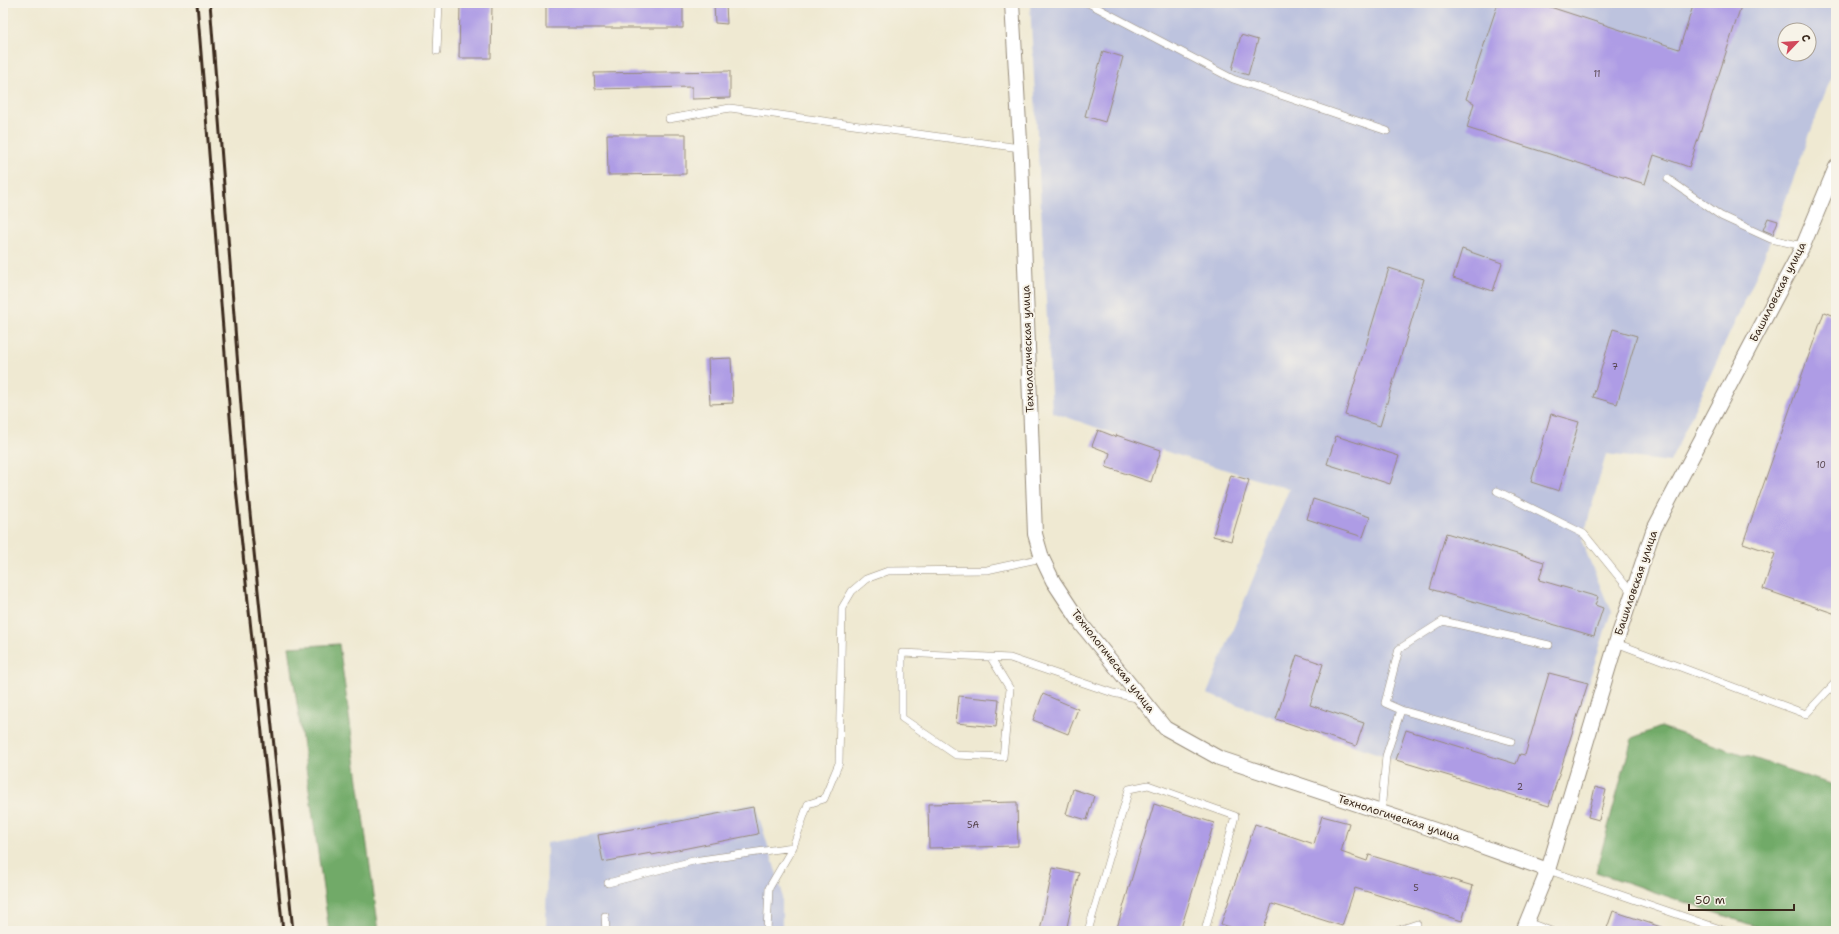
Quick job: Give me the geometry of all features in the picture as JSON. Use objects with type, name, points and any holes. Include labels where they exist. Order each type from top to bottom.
[{"type":"street","name":"Технологическая улица","points":[[1012,3],[1020,148],[1035,534],[1042,558],[1053,581],[1082,625],[1165,728],[1219,758],[1453,836],[1548,870]]},
{"type":"street","name":"Башиловская улица","points":[[1525,926],[1548,870],[1616,643],[1653,531],[1804,246],[1836,166]]},
{"type":"lane","points":[[437,51],[438,3]]},
{"type":"lane","points":[[1088,3],[1233,79],[1387,131]]},
{"type":"lane","points":[[669,119],[730,108],[1020,148]]},
{"type":"lane","points":[[1668,179],[1721,216],[1771,239],[1804,246]]},
{"type":"lane","points":[[1497,491],[1584,534],[1633,593]]},
{"type":"lane","points":[[767,931],[769,888],[793,846],[808,804],[824,799],[839,763],[842,608],[852,591],[866,580],[888,571],[987,570],[1042,558]]},
{"type":"lane","points":[[1511,742],[1401,710],[1385,703],[1399,649],[1444,621],[1549,645]]},
{"type":"lane","points":[[1616,643],[1806,714],[1836,682]]},
{"type":"lane","points":[[991,658],[1010,689],[1003,758],[956,755],[902,718],[902,653],[1010,658],[1113,693],[1141,699]]},
{"type":"lane","points":[[1381,813],[1386,756],[1401,710]]},
{"type":"lane","points":[[1088,931],[1129,789],[1148,785],[1235,816],[1206,931]]},
{"type":"lane","points":[[608,883],[693,861],[793,846]]},
{"type":"lane","name":"Технологическая улица","points":[[1548,870],[1726,931]]},
{"type":"lane","points":[[605,916],[606,931]]},
{"type":"lane","points":[[1396,931],[1417,924]]},
{"type":"lane","points":[[1525,926],[1551,931]]},
{"type":"shaded area","points":[[1030,3],[1836,3],[1836,63],[1773,234],[1752,285],[1670,462],[1606,454],[1582,542],[1611,612],[1549,806],[1396,760],[1207,694],[1289,489],[1161,450],[1052,412]]},
{"type":"shaded area","points":[[755,804],[782,891],[782,931],[546,931],[547,843]]},
{"type":"green space","points":[[339,644],[379,931],[329,931],[289,647]]},
{"type":"green space","points":[[1661,727],[1836,786],[1836,931],[1769,931],[1596,872],[1632,738]]},
{"type":"building","points":[[460,3],[492,3],[491,58],[459,58]]},
{"type":"building","points":[[546,3],[683,3],[683,28],[546,28]]},
{"type":"building","points":[[714,3],[726,3],[727,24],[715,23]]},
{"type":"building","points":[[1498,3],[1538,3],[1679,49],[1694,3],[1742,3],[1689,167],[1654,155],[1645,184],[1467,128],[1474,103],[1466,99]]},
{"type":"building","points":[[1241,35],[1258,40],[1248,75],[1232,70]]},
{"type":"building","points":[[1103,51],[1123,57],[1105,122],[1085,116]]},
{"type":"building","points":[[730,71],[730,98],[692,99],[692,87],[595,89],[594,73]]},
{"type":"building","points":[[607,134],[686,134],[686,174],[608,175]]},
{"type":"building","points":[[1768,218],[1778,221],[1773,234],[1763,230]]},
{"type":"building","points":[[1462,249],[1502,263],[1493,291],[1453,278]]},
{"type":"building","points":[[1389,268],[1424,279],[1380,426],[1345,415]]},
{"type":"building","points":[[1824,312],[1836,317],[1836,614],[1763,589],[1775,554],[1743,543]]},
{"type":"building","points":[[1613,329],[1637,336],[1617,404],[1593,397]]},
{"type":"building","points":[[731,358],[733,403],[710,404],[708,359]]},
{"type":"building","points":[[1551,414],[1579,422],[1559,491],[1531,482]]},
{"type":"building","points":[[1098,430],[1116,437],[1116,435],[1161,450],[1151,482],[1106,467],[1110,453],[1092,446]]},
{"type":"building","points":[[1336,436],[1399,456],[1390,484],[1327,464]]},
{"type":"building","points":[[1231,475],[1249,480],[1231,541],[1213,536]]},
{"type":"building","points":[[1313,499],[1370,517],[1363,537],[1307,519]]},
{"type":"building","points":[[1446,533],[1544,562],[1539,580],[1598,597],[1595,605],[1603,608],[1594,636],[1430,589]]},
{"type":"building","points":[[1297,655],[1323,664],[1310,705],[1364,723],[1356,746],[1276,719]]},
{"type":"building","points":[[1549,673],[1588,683],[1549,806],[1396,760],[1406,730],[1516,764],[1520,754],[1525,755]]},
{"type":"building","points":[[1043,694],[1078,709],[1068,734],[1033,720]]},
{"type":"building","points":[[959,696],[999,700],[996,727],[956,723]]},
{"type":"building","points":[[1595,787],[1606,790],[1599,820],[1588,817]]},
{"type":"building","points":[[1073,789],[1094,796],[1087,820],[1066,814]]},
{"type":"building","points":[[1017,802],[1018,846],[929,848],[928,804]]},
{"type":"building","points":[[1154,804],[1214,823],[1180,931],[1116,931]]},
{"type":"building","points":[[753,807],[758,834],[652,855],[651,853],[603,862],[598,835],[638,829]]},
{"type":"building","points":[[1322,816],[1349,823],[1341,852],[1367,861],[1369,855],[1473,886],[1462,921],[1355,888],[1342,926],[1272,904],[1263,931],[1241,931],[1221,924],[1255,824],[1314,844]]},
{"type":"building","points":[[1053,868],[1079,873],[1066,931],[1040,931]]},
{"type":"building","points":[[1613,911],[1667,929],[1666,931],[1606,931]]},
{"type":"railway","points":[[197,3],[235,479],[283,931]]},
{"type":"railway","points":[[210,3],[247,484],[293,931]]}]
